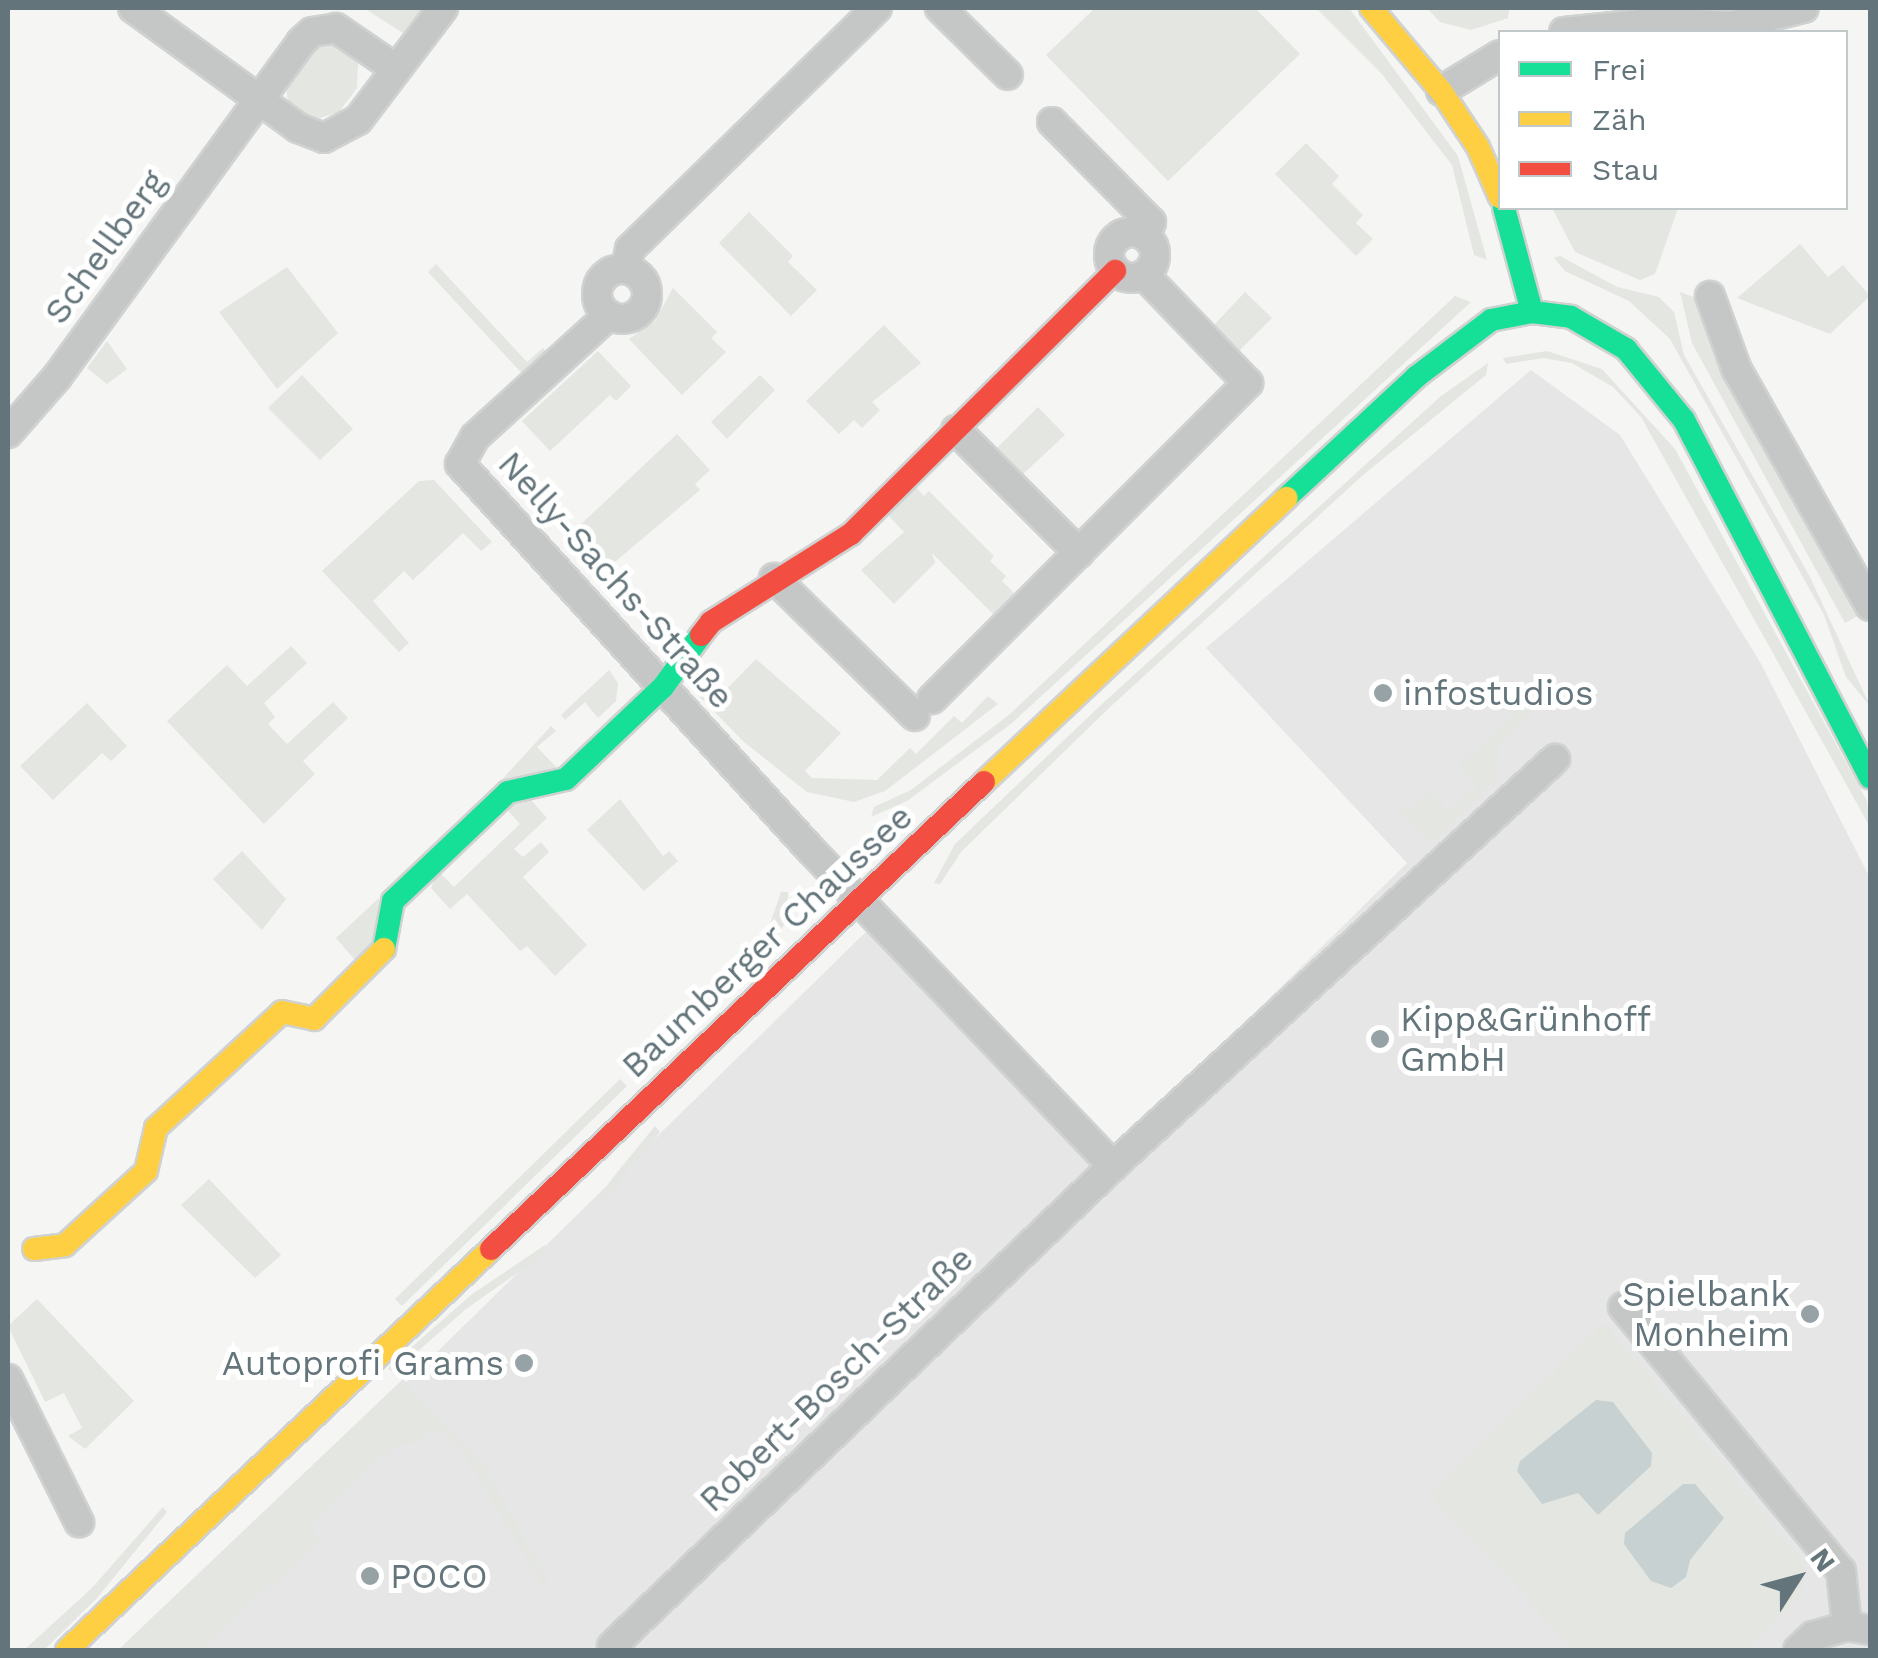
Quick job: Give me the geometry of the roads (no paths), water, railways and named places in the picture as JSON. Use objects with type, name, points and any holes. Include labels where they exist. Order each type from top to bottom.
[{"type":"street","points":[[133,8],[258,100],[324,138],[358,120],[443,8]]},
{"type":"street","name":"Nelly-Sachs-Straße","points":[[862,902],[460,464],[475,437],[609,315],[628,318],[644,306],[642,279],[626,269],[630,249],[877,8]]},
{"type":"street","points":[[940,8],[1008,76]]},
{"type":"street","points":[[1371,8],[1441,91],[1478,146],[1498,192]]},
{"type":"street","points":[[1583,30],[1660,22],[1731,26],[1804,8]]},
{"type":"street","name":"Schellberg","points":[[8,433],[57,377],[301,42],[323,28],[345,32],[396,69]]},
{"type":"street","points":[[1441,91],[1498,57]]},
{"type":"street","points":[[1052,122],[1151,222],[1145,236],[1155,258],[1144,275]]},
{"type":"street","points":[[1505,210],[1532,312],[1571,317],[1612,339],[1684,420],[1870,777]]},
{"type":"street","points":[[1115,271],[1112,242],[1130,232],[1145,236]]},
{"type":"street","points":[[774,578],[923,708],[1248,383],[1144,275],[1115,271]]},
{"type":"street","points":[[34,1249],[65,1245],[146,1170],[156,1128],[282,1012],[314,1018],[326,1007],[386,947],[393,900],[508,792],[566,779],[663,687],[680,655],[711,622],[774,578],[851,534],[1115,271]]},
{"type":"street","points":[[1710,296],[1736,368],[1870,606]]},
{"type":"street","name":"Baumberger Chaussee","points":[[66,1650],[1437,358],[1491,320],[1532,312]]},
{"type":"street","points":[[956,430],[1079,553]]},
{"type":"street","name":"Robert-Bosch-Straße","points":[[612,1646],[1113,1166],[1555,759]]},
{"type":"street","points":[[862,902],[1113,1166]]},
{"type":"street","points":[[1623,1307],[1841,1571],[1859,1628],[1813,1636],[1798,1650]]},
{"type":"street","points":[[8,1379],[79,1522]]},
{"type":"place","name":"infostudios","points":[[1383,693]]},
{"type":"place","name":"Kipp&Grünhoff GmbH","points":[[1380,1039]]},
{"type":"place","name":"Spielbank Monheim","points":[[1810,1314]]},
{"type":"place","name":"Autoprofi Grams","points":[[524,1363]]},
{"type":"place","name":"POCO","points":[[370,1576]]}]
